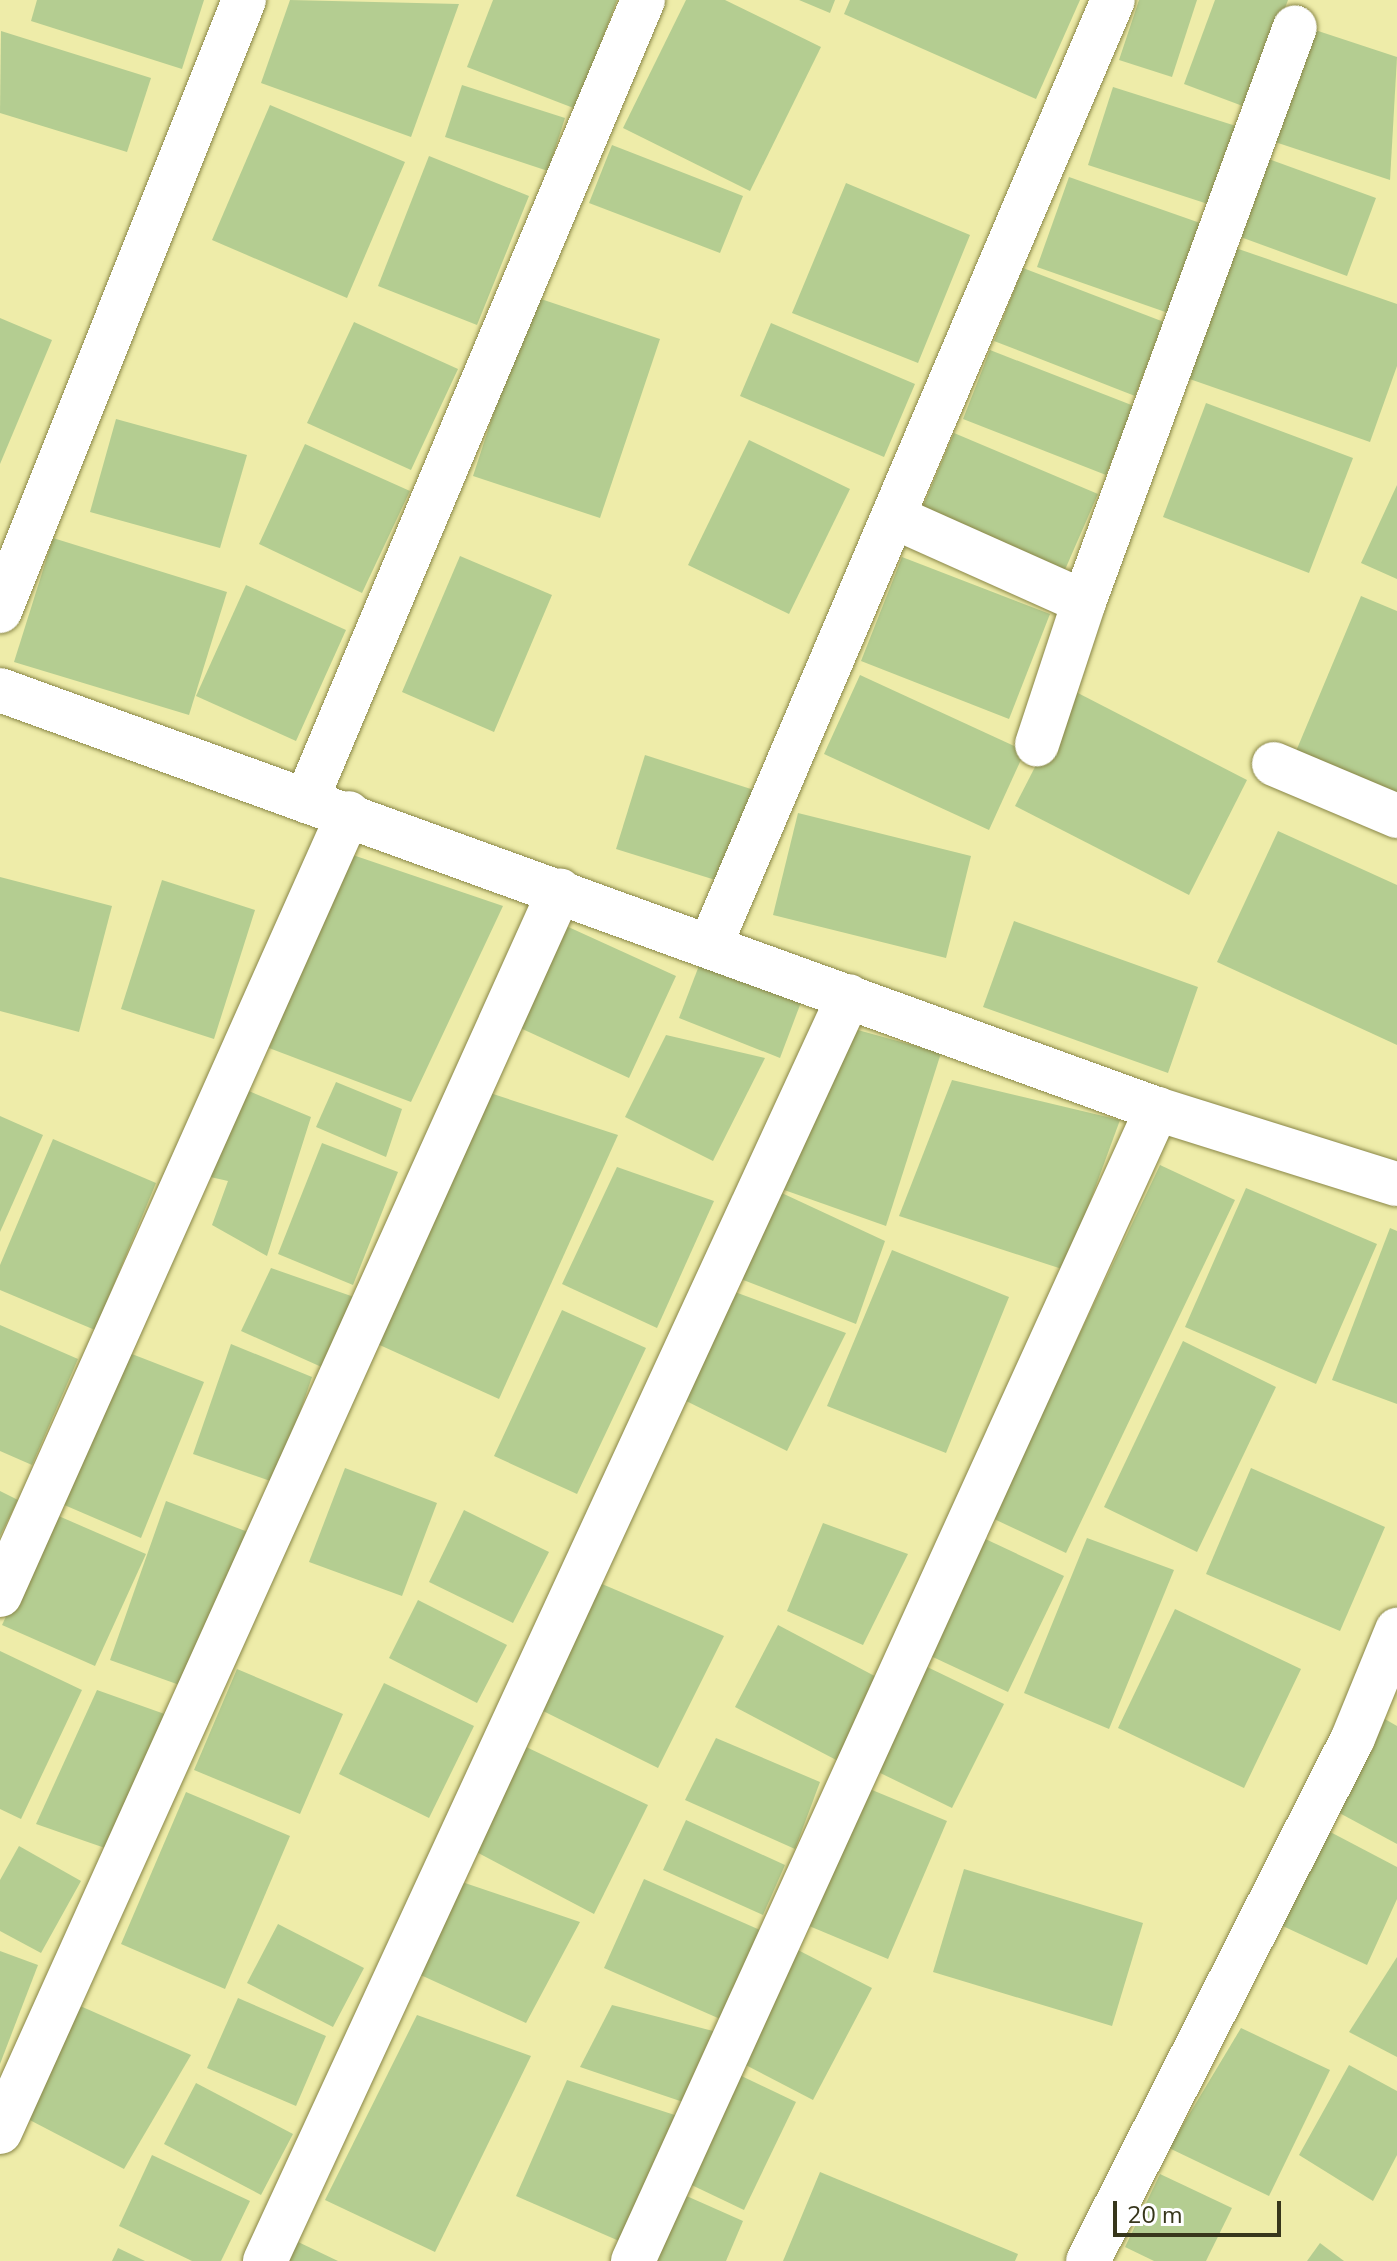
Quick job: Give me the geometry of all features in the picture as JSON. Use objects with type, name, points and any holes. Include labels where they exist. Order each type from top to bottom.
[{"type":"street","points":[[0,611],[244,0]]},
{"type":"street","points":[[306,801],[643,0]]},
{"type":"street","points":[[710,946],[1113,0]]},
{"type":"street","points":[[1037,744],[1084,602],[1295,27]]},
{"type":"street","points":[[894,517],[1084,602]]},
{"type":"street","points":[[0,690],[306,801],[349,813],[1157,1109],[1397,1184]]},
{"type":"street","points":[[1274,764],[1397,816]]},
{"type":"street","points":[[0,1595],[349,813]]},
{"type":"street","points":[[0,2132],[560,890]]},
{"type":"street","points":[[265,2261],[849,996]]},
{"type":"street","points":[[633,2261],[1157,1109]]},
{"type":"street","points":[[1088,2261],[1353,1738],[1397,1630]]},
{"type":"building","points":[[37,0],[204,0],[182,69],[31,21]]},
{"type":"building","points":[[290,0],[459,4],[411,137],[261,83]]},
{"type":"building","points":[[493,0],[617,0],[576,109],[467,67]]},
{"type":"building","points":[[686,0],[725,0],[821,47],[750,191],[623,128]]},
{"type":"building","points":[[799,0],[835,0],[830,13]]},
{"type":"building","points":[[850,0],[1080,0],[1036,99],[844,14]]},
{"type":"building","points":[[1139,0],[1197,0],[1172,77],[1119,60]]},
{"type":"building","points":[[1215,0],[1288,0],[1248,108],[1184,84]]},
{"type":"building","points":[[1309,28],[1397,57],[1390,180],[1272,141]]},
{"type":"building","points":[[1,31],[151,78],[127,152],[0,113]]},
{"type":"building","points":[[462,85],[565,118],[548,171],[445,137]]},
{"type":"building","points":[[1113,87],[1236,126],[1211,205],[1088,165]]},
{"type":"building","points":[[270,105],[405,162],[347,298],[212,240]]},
{"type":"building","points":[[612,145],[743,196],[720,253],[589,203]]},
{"type":"building","points":[[429,156],[529,196],[477,325],[378,286]]},
{"type":"building","points":[[1263,157],[1376,198],[1347,276],[1235,235]]},
{"type":"building","points":[[1069,177],[1203,224],[1171,314],[1037,267]]},
{"type":"building","points":[[846,183],[970,235],[918,363],[792,313]]},
{"type":"building","points":[[1227,245],[1397,304],[1397,366],[1370,442],[1181,376]]},
{"type":"building","points":[[1023,268],[1164,322],[1135,396],[994,341]]},
{"type":"building","points":[[532,296],[660,339],[600,518],[473,476]]},
{"type":"building","points":[[0,318],[52,340],[0,464]]},
{"type":"building","points":[[354,322],[458,369],[411,470],[307,423]]},
{"type":"building","points":[[771,323],[915,384],[884,457],[740,396]]},
{"type":"building","points":[[990,350],[1134,406],[1106,475],[963,419]]},
{"type":"building","points":[[1206,403],[1353,458],[1309,573],[1163,517]]},
{"type":"building","points":[[116,419],[247,455],[220,548],[90,512]]},
{"type":"building","points":[[954,433],[1098,494],[1064,572],[921,511]]},
{"type":"building","points":[[749,440],[850,489],[789,614],[688,565]]},
{"type":"building","points":[[305,444],[410,491],[362,593],[259,544]]},
{"type":"building","points":[[1397,485],[1397,579],[1361,563]]},
{"type":"building","points":[[53,538],[227,592],[189,715],[14,662]]},
{"type":"building","points":[[460,556],[552,595],[494,732],[402,692]]},
{"type":"building","points":[[902,557],[1050,614],[1009,719],[861,661]]},
{"type":"building","points":[[246,585],[346,630],[296,741],[196,696]]},
{"type":"building","points":[[1361,596],[1397,611],[1397,798],[1294,756]]},
{"type":"building","points":[[860,675],[1025,751],[989,830],[824,754]]},
{"type":"building","points":[[1074,691],[1247,780],[1189,895],[1015,806]]},
{"type":"building","points":[[645,755],[754,790],[725,883],[616,849]]},
{"type":"building","points":[[798,813],[971,856],[946,958],[773,915]]},
{"type":"building","points":[[1278,831],[1397,885],[1397,1045],[1217,962]]},
{"type":"building","points":[[344,852],[503,906],[411,1102],[269,1048]]},
{"type":"building","points":[[0,877],[112,906],[79,1032],[0,1011]]},
{"type":"building","points":[[162,880],[255,910],[214,1039],[121,1009]]},
{"type":"building","points":[[1014,921],[1198,987],[1168,1073],[983,1007]]},
{"type":"building","points":[[564,925],[676,976],[629,1078],[518,1027]]},
{"type":"building","points":[[700,963],[803,997],[780,1058],[679,1018]]},
{"type":"building","points":[[847,1027],[941,1053],[886,1226],[773,1186]]},
{"type":"building","points":[[666,1035],[765,1058],[713,1161],[625,1117]]},
{"type":"building","points":[[952,1080],[1120,1120],[1065,1270],[899,1216]]},
{"type":"building","points":[[336,1082],[402,1109],[386,1157],[316,1127]]},
{"type":"building","points":[[239,1087],[311,1117],[267,1256],[212,1225],[228,1181],[197,1174]]},
{"type":"building","points":[[487,1092],[618,1135],[499,1399],[373,1342]]},
{"type":"building","points":[[0,1116],[43,1135],[0,1232]]},
{"type":"building","points":[[53,1139],[156,1183],[95,1330],[0,1290],[0,1265]]},
{"type":"building","points":[[322,1143],[398,1172],[353,1285],[278,1254]]},
{"type":"building","points":[[1160,1165],[1235,1200],[1066,1553],[992,1518]]},
{"type":"building","points":[[617,1167],[714,1201],[657,1328],[562,1284]]},
{"type":"building","points":[[771,1188],[885,1241],[856,1324],[733,1276]]},
{"type":"building","points":[[1246,1188],[1377,1244],[1316,1384],[1185,1327]]},
{"type":"building","points":[[1390,1228],[1397,1231],[1397,1404],[1332,1380]]},
{"type":"building","points":[[892,1250],[1009,1297],[946,1453],[827,1406]]},
{"type":"building","points":[[271,1268],[354,1297],[326,1369],[241,1331]]},
{"type":"building","points":[[727,1289],[846,1333],[787,1451],[672,1394]]},
{"type":"building","points":[[562,1310],[646,1348],[577,1494],[494,1456]]},
{"type":"building","points":[[0,1325],[78,1359],[32,1465],[0,1451]]},
{"type":"building","points":[[1183,1341],[1276,1387],[1197,1552],[1104,1507]]},
{"type":"building","points":[[231,1344],[312,1377],[276,1483],[193,1454]]},
{"type":"building","points":[[119,1349],[204,1382],[141,1538],[55,1501]]},
{"type":"building","points":[[345,1468],[437,1503],[402,1596],[309,1562]]},
{"type":"building","points":[[1251,1468],[1385,1527],[1340,1631],[1206,1574]]},
{"type":"building","points":[[0,1491],[18,1500],[0,1536]]},
{"type":"building","points":[[166,1501],[248,1532],[185,1687],[110,1660]]},
{"type":"building","points":[[464,1510],[549,1552],[513,1623],[429,1582]]},
{"type":"building","points":[[54,1514],[146,1554],[95,1666],[2,1625]]},
{"type":"building","points":[[823,1523],[908,1554],[863,1645],[787,1611]]},
{"type":"building","points":[[979,1536],[1064,1576],[1008,1692],[922,1652]]},
{"type":"building","points":[[1087,1538],[1174,1570],[1109,1729],[1024,1693]]},
{"type":"building","points":[[595,1581],[724,1636],[658,1768],[533,1706]]},
{"type":"building","points":[[418,1600],[507,1645],[477,1703],[389,1658]]},
{"type":"building","points":[[1175,1609],[1301,1669],[1244,1788],[1118,1728]]},
{"type":"building","points":[[778,1625],[886,1682],[842,1763],[735,1707]]},
{"type":"building","points":[[0,1651],[82,1690],[21,1819],[0,1809]]},
{"type":"building","points":[[921,1664],[1004,1704],[952,1808],[870,1768]]},
{"type":"building","points":[[237,1669],[343,1714],[300,1814],[194,1770]]},
{"type":"building","points":[[384,1683],[474,1726],[429,1818],[339,1774]]},
{"type":"building","points":[[97,1690],[173,1717],[125,1855],[36,1824]]},
{"type":"building","points":[[1383,1718],[1397,1726],[1397,1844],[1332,1809]]},
{"type":"building","points":[[716,1738],[820,1782],[795,1849],[685,1800]]},
{"type":"building","points":[[522,1745],[648,1805],[594,1914],[467,1847]]},
{"type":"building","points":[[860,1785],[947,1821],[888,1959],[802,1923]]},
{"type":"building","points":[[186,1792],[290,1836],[225,1989],[121,1944]]},
{"type":"building","points":[[686,1820],[785,1865],[763,1915],[663,1870]]},
{"type":"building","points":[[1317,1825],[1397,1867],[1397,1899],[1367,1965],[1274,1922]]},
{"type":"building","points":[[19,1846],[81,1881],[41,1953],[0,1931],[0,1880]]},
{"type":"building","points":[[964,1869],[1143,1923],[1112,2026],[933,1972]]},
{"type":"building","points":[[644,1879],[767,1933],[727,2022],[604,1968]]},
{"type":"building","points":[[462,1882],[580,1922],[526,2023],[414,1972]]},
{"type":"building","points":[[278,1924],[364,1968],[333,2027],[247,1983]]},
{"type":"building","points":[[794,1948],[872,1988],[813,2100],[736,2060]]},
{"type":"building","points":[[0,1951],[38,1965],[0,2064]]},
{"type":"building","points":[[1397,1957],[1397,2057],[1349,2032]]},
{"type":"building","points":[[238,1998],[326,2036],[296,2106],[207,2068]]},
{"type":"building","points":[[78,2005],[191,2055],[124,2169],[22,2116]]},
{"type":"building","points":[[612,2005],[717,2032],[683,2102],[580,2067]]},
{"type":"building","points":[[417,2015],[531,2056],[435,2252],[325,2200]]},
{"type":"building","points":[[1241,2028],[1330,2070],[1269,2196],[1169,2148]]},
{"type":"building","points":[[1349,2065],[1397,2091],[1397,2155],[1373,2201],[1299,2155]]},
{"type":"building","points":[[731,2071],[796,2102],[744,2210],[679,2179]]},
{"type":"building","points":[[567,2080],[684,2118],[626,2244],[516,2196]]},
{"type":"building","points":[[196,2083],[293,2134],[261,2195],[164,2144]]},
{"type":"building","points":[[152,2155],[250,2201],[221,2261],[192,2261],[119,2226]]},
{"type":"building","points":[[820,2172],[1018,2254],[1015,2261],[783,2261]]},
{"type":"building","points":[[1160,2174],[1232,2208],[1206,2261],[1154,2261],[1125,2247]]},
{"type":"building","points":[[673,2190],[743,2221],[726,2261],[642,2261]]},
{"type":"building","points":[[294,2240],[338,2261],[284,2261]]},
{"type":"building","points":[[1320,2243],[1344,2261],[1307,2261]]},
{"type":"building","points":[[118,2248],[145,2261],[112,2261]]}]
